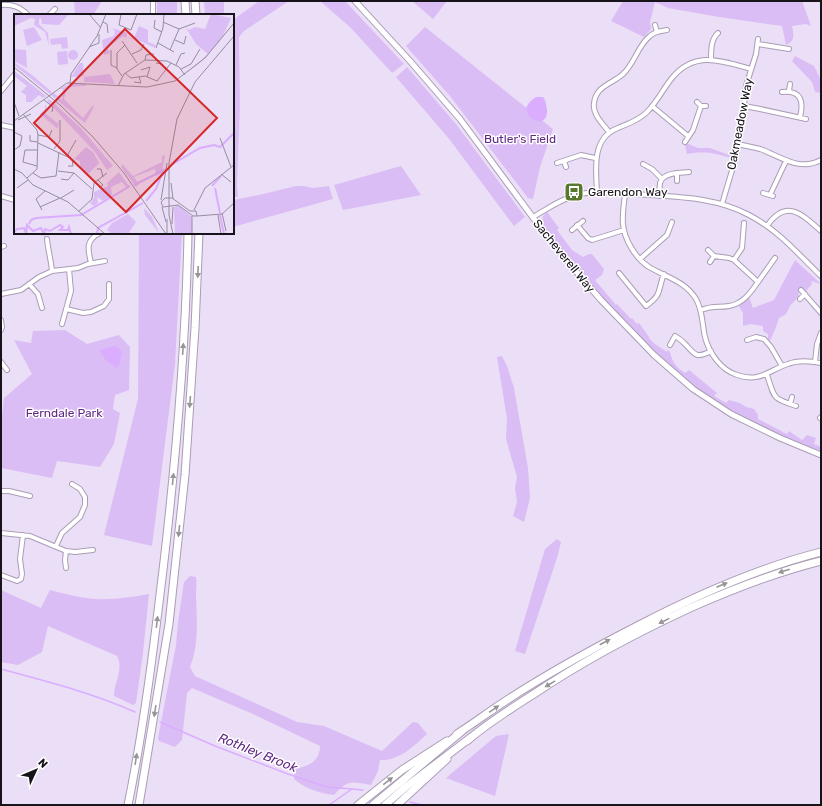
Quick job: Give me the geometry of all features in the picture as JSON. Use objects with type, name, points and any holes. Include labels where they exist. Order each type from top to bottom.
[{"type":"highway","points":[[185,1],[186,14]]},
{"type":"highway","points":[[195,1],[196,14]]},
{"type":"highway","points":[[129,801],[152,664],[174,474],[185,329],[188,234]]},
{"type":"highway","points":[[139,803],[169,624],[185,475],[195,328],[199,234]]},
{"type":"highway","points":[[358,805],[402,770],[507,700],[573,659],[661,613],[726,584],[763,569],[821,552]]},
{"type":"highway","points":[[386,805],[407,786],[513,707],[584,663],[642,632],[727,592],[774,574],[821,561]]},
{"type":"highway","points":[[373,805],[462,731]]},
{"type":"highway","points":[[397,805],[470,738]]},
{"type":"street","points":[[153,1],[153,14]]},
{"type":"street","name":"Sacheverell Way","points":[[355,1],[410,61],[460,119],[560,252],[601,300],[654,355],[679,378],[708,400],[731,414],[780,438],[821,455]]},
{"type":"street","points":[[1,4],[12,4],[22,9],[27,14]]},
{"type":"street","points":[[50,14],[55,9]]},
{"type":"street","points":[[655,25],[657,32]]},
{"type":"street","points":[[609,132],[594,111],[596,93],[627,70],[649,36],[657,32],[667,30]]},
{"type":"street","points":[[711,59],[712,35],[718,33]]},
{"type":"street","name":"Oakmeadow Way","points":[[722,204],[736,157],[746,86],[758,42],[789,49]]},
{"type":"street","points":[[597,192],[595,158],[599,147],[609,132],[638,120],[652,106],[672,78],[684,67],[699,61],[711,59],[751,70]]},
{"type":"street","points":[[1,91],[14,75]]},
{"type":"street","points":[[789,91],[790,84]]},
{"type":"street","points":[[782,92],[789,91],[794,93],[801,101],[802,107],[800,117]]},
{"type":"street","points":[[684,142],[692,130],[703,106],[697,102]]},
{"type":"street","points":[[652,106],[688,136]]},
{"type":"street","points":[[744,106],[806,119]]},
{"type":"street","points":[[1,125],[14,128]]},
{"type":"street","points":[[738,144],[759,149],[796,164],[812,163],[821,160]]},
{"type":"street","points":[[557,163],[581,155],[595,158]]},
{"type":"street","points":[[564,161],[566,167]]},
{"type":"street","points":[[763,193],[771,195],[786,161]]},
{"type":"street","points":[[642,164],[662,179]]},
{"type":"street","points":[[659,196],[662,179],[666,176],[689,172]]},
{"type":"street","points":[[676,174],[677,181]]},
{"type":"street","points":[[533,218],[555,204],[571,197],[597,192],[700,199],[722,204],[750,215],[780,236],[821,276]]},
{"type":"street","points":[[625,194],[623,218],[624,230],[629,242],[640,260],[648,266],[682,284],[696,299],[701,310],[705,337],[711,351],[720,365],[732,373],[750,378],[767,375],[782,366],[794,362],[821,363]]},
{"type":"street","points":[[1,196],[14,200]]},
{"type":"street","points":[[767,226],[772,219],[781,213],[794,210],[800,213],[821,231]]},
{"type":"street","points":[[572,230],[583,221]]},
{"type":"street","points":[[640,260],[661,241],[669,236],[672,222]]},
{"type":"street","points":[[734,260],[742,248],[744,223]]},
{"type":"street","points":[[577,225],[588,238],[592,240],[624,230]]},
{"type":"street","points":[[737,228],[743,229]]},
{"type":"street","points":[[92,263],[88,245],[97,234]]},
{"type":"street","points":[[47,239],[47,247],[51,256],[52,271]]},
{"type":"street","points":[[708,250],[714,256],[734,260],[758,282]]},
{"type":"street","points":[[710,262],[714,256]]},
{"type":"street","points":[[701,310],[710,307],[736,305],[742,301],[775,258]]},
{"type":"street","points":[[1,294],[21,290],[52,271],[105,261]]},
{"type":"street","points":[[765,262],[770,266]]},
{"type":"street","points":[[62,324],[71,291],[69,269]]},
{"type":"street","points":[[619,273],[646,306],[655,300],[664,274]]},
{"type":"street","points":[[29,284],[38,294],[42,308]]},
{"type":"street","points":[[66,309],[83,313],[91,312],[104,306],[109,299],[109,284]]},
{"type":"street","points":[[801,290],[821,313]]},
{"type":"street","points":[[800,299],[805,294]]},
{"type":"street","points":[[1,320],[1,330]]},
{"type":"street","points":[[815,362],[817,344],[821,333]]},
{"type":"street","points":[[670,345],[675,336],[684,342],[691,352],[696,355],[702,355],[711,351]]},
{"type":"street","points":[[747,340],[756,337],[764,339],[771,347],[782,366]]},
{"type":"street","points":[[1,362],[7,370]]},
{"type":"street","points":[[767,375],[775,396],[779,400],[796,406]]},
{"type":"street","points":[[790,404],[792,397]]},
{"type":"street","points":[[56,546],[62,533],[80,517],[85,505],[85,497],[80,489],[72,484]]},
{"type":"street","points":[[1,491],[9,491],[30,496]]},
{"type":"street","points":[[1,533],[23,535],[66,551],[75,552],[93,550]]},
{"type":"street","points":[[1,575],[17,581],[20,579],[22,574],[20,559],[23,535]]},
{"type":"street","points":[[66,551],[66,568]]},
{"type":"green space","points":[[74,1],[102,1],[95,14],[75,14]]},
{"type":"green space","points":[[157,1],[177,1],[177,14],[157,14]]},
{"type":"green space","points":[[204,1],[224,1],[224,14],[205,14]]},
{"type":"green space","points":[[259,1],[289,1],[244,31],[239,37],[240,106],[237,184],[238,197],[234,197],[234,19]]},
{"type":"green space","points":[[320,1],[345,1],[404,64],[392,73],[351,28]]},
{"type":"green space","points":[[412,1],[447,1],[433,19]]},
{"type":"green space","points":[[623,1],[802,1],[811,26],[806,24],[792,26],[793,38],[791,42],[786,45],[782,26],[668,8],[655,2],[650,22],[651,29],[644,37],[611,21]]},
{"type":"green space","name":"Butler's Field","points":[[425,27],[553,129],[540,167],[533,199],[528,198],[450,96],[406,46]]},
{"type":"green space","points":[[795,56],[814,66],[821,80],[821,93],[815,92],[812,82],[792,61]]},
{"type":"green space","points":[[407,67],[456,124],[525,217],[514,226],[450,140],[396,77]]},
{"type":"green space","points":[[686,143],[698,148],[710,148],[732,156],[731,158],[704,153],[687,154]]},
{"type":"green space","points":[[401,166],[421,195],[343,210],[334,185]]},
{"type":"green space","points":[[296,186],[313,188],[329,186],[333,199],[234,227],[234,200]]},
{"type":"green space","points":[[547,212],[559,228],[557,230],[572,250],[583,257],[592,254],[604,269],[602,275],[595,280],[616,305],[617,304],[637,324],[639,323],[655,344],[667,352],[668,350],[670,352],[675,364],[680,369],[685,373],[689,370],[717,393],[714,396],[726,403],[729,400],[754,409],[758,415],[758,419],[787,434],[789,431],[802,440],[807,435],[816,438],[814,444],[821,447],[821,452],[768,430],[730,410],[683,377],[649,347],[618,316],[558,247],[542,224],[543,216]]},
{"type":"green space","points":[[139,234],[182,234],[175,364],[152,546],[104,535],[138,399]]},
{"type":"green space","points":[[795,260],[821,284],[811,281],[812,284],[806,291],[801,288],[798,291],[799,296],[790,306],[786,314],[779,318],[770,341],[768,339],[768,334],[763,331],[763,326],[751,324],[743,326],[743,313],[739,306],[749,297],[753,308],[774,300]]},
{"type":"green space","name":"Ferndale Park","points":[[65,330],[87,344],[119,335],[130,347],[129,390],[115,395],[113,409],[120,413],[114,444],[100,467],[57,461],[52,478],[1,468],[1,426],[4,398],[32,374],[14,340],[31,343],[33,331]]},
{"type":"green space","points":[[502,356],[514,388],[528,468],[530,498],[524,522],[513,516],[517,502],[515,488],[517,477],[506,439],[507,419],[497,357]]},
{"type":"green space","points":[[557,539],[561,542],[557,558],[525,654],[515,651],[545,549]]},
{"type":"green space","points":[[190,576],[196,577],[196,641],[190,667],[195,676],[297,722],[324,726],[382,751],[413,722],[418,723],[427,734],[406,752],[394,758],[380,760],[378,771],[371,785],[359,783],[347,784],[334,795],[313,790],[294,779],[295,769],[309,765],[316,760],[320,746],[253,714],[192,688],[187,693],[182,740],[175,747],[159,741],[158,738],[176,645],[184,582]]},
{"type":"green space","points":[[1,590],[41,608],[50,590],[79,597],[96,599],[116,599],[149,594],[136,703],[133,705],[114,696],[119,671],[119,661],[117,656],[48,626],[42,652],[18,665],[1,662]]},
{"type":"green space","points":[[509,734],[495,796],[446,778],[496,736]]},
{"type":"shaded area","points":[[536,97],[543,97],[545,102],[547,110],[544,120],[540,121],[531,118],[526,110],[527,106]]},
{"type":"shaded area","points":[[113,346],[118,347],[122,352],[120,363],[117,368],[103,356],[100,350]]},
{"type":"waterway","name":"Rothley Brook","points":[[1,669],[86,693],[135,712]]},
{"type":"waterway","name":"Rothley Brook","points":[[160,722],[215,746],[288,774],[327,787],[352,789]]},
{"type":"waterway","name":"Rothley Brook","points":[[329,805],[352,789],[363,790]]},
{"type":"waterway","name":"Rothley Brook","points":[[410,802],[422,805]]},
{"type":"place","name":"Garendon Way","points":[[574,192]]}]
